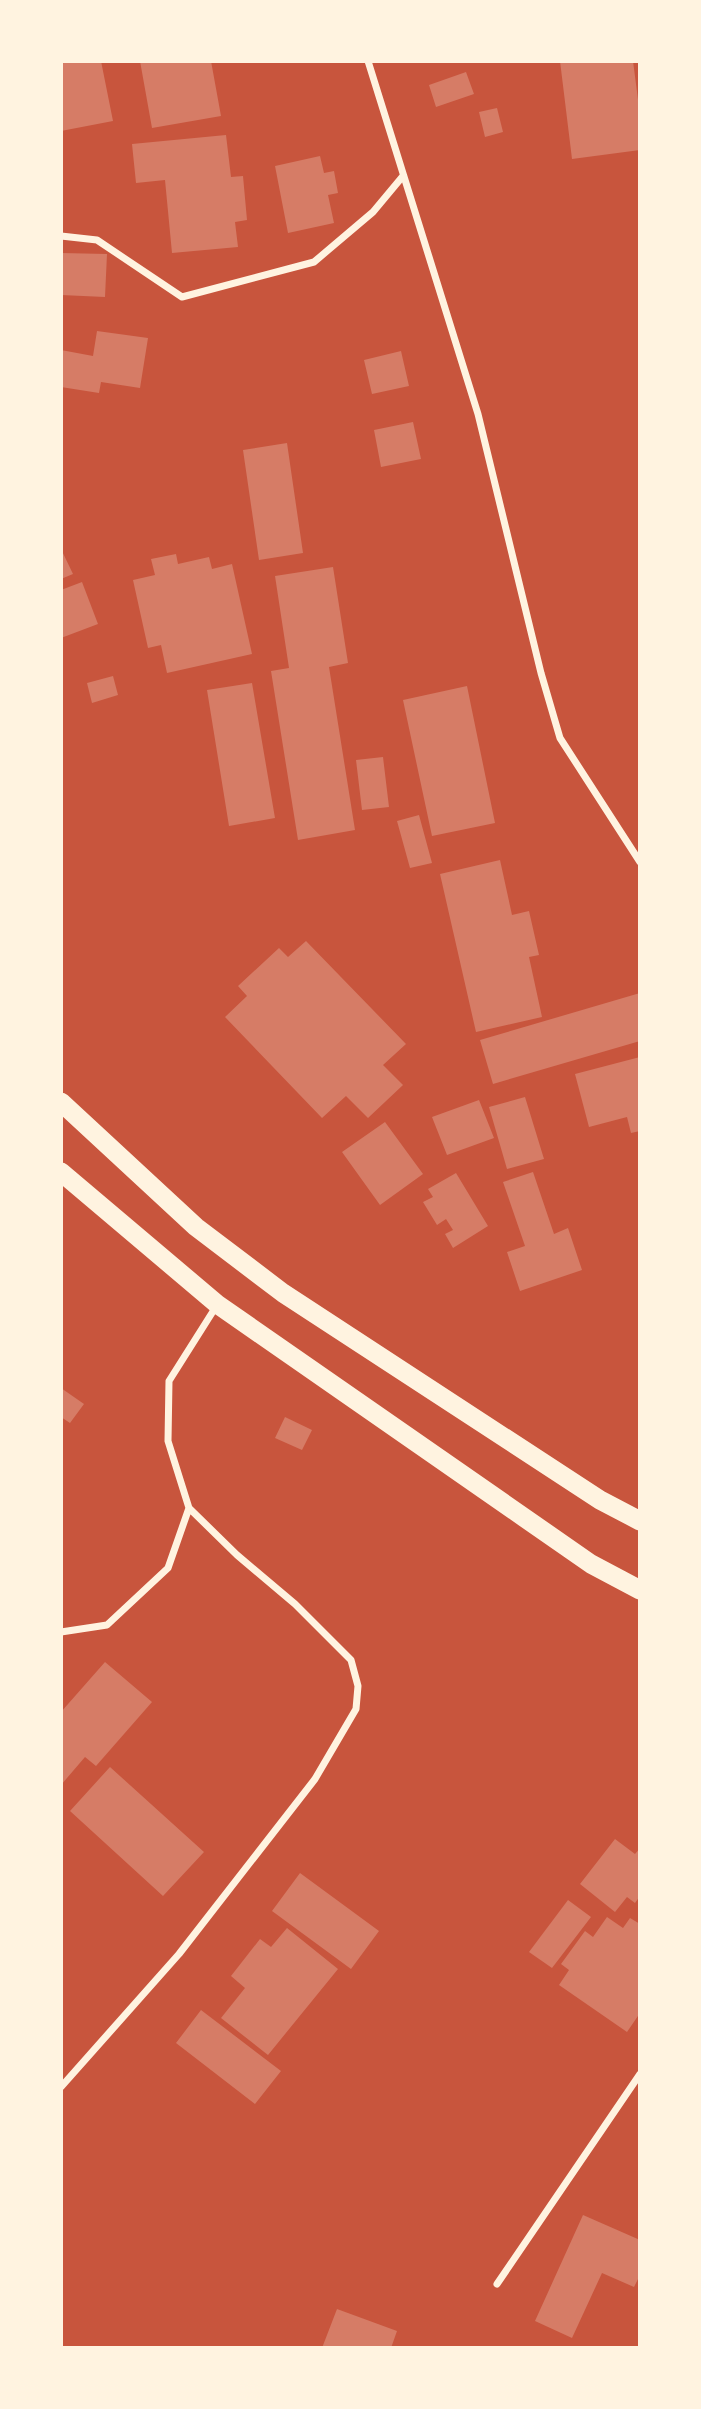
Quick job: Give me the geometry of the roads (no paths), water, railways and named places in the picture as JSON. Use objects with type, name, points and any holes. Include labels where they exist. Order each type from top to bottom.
[{"type":"highway","points":[[61,1102],[196,1227],[283,1293],[600,1500],[640,1521]]},
{"type":"highway","points":[[61,1172],[217,1304],[591,1564],[640,1590]]},
{"type":"street","points":[[368,61],[478,414],[541,673],[561,738],[640,862]]},
{"type":"street","points":[[61,236],[97,240],[182,297],[314,262],[373,212],[403,176]]},
{"type":"street","points":[[61,2087],[179,1954],[315,1780],[356,1709],[358,1686],[351,1660],[295,1604],[237,1555],[189,1508],[168,1441],[169,1381],[217,1304]]},
{"type":"street","points":[[61,1632],[107,1625],[168,1568],[189,1508]]},
{"type":"street","points":[[497,2284],[640,2074]]}]
